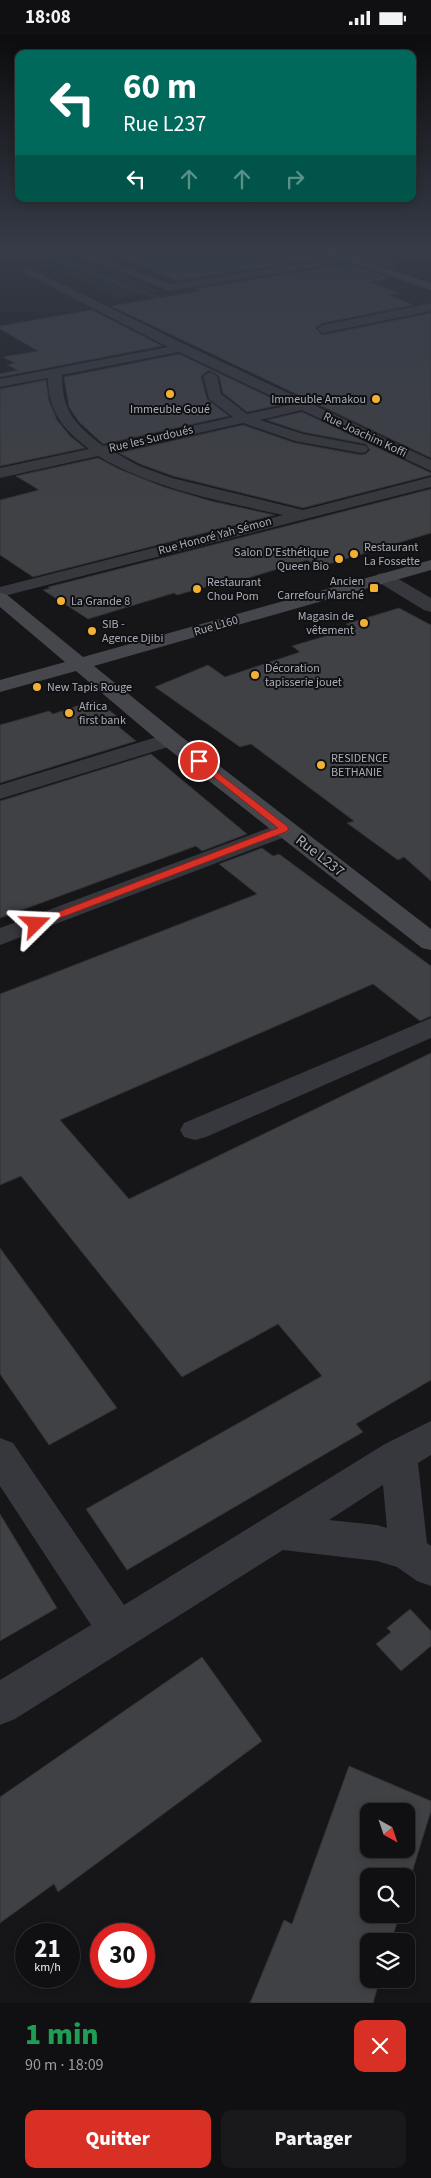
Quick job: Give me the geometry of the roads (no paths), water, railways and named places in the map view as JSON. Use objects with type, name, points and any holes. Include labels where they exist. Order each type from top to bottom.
[{"type":"street","name":"Rue Joachim Koffi","points":[[167,342],[431,466]]},
{"type":"street","points":[[0,383],[181,349]]},
{"type":"street","points":[[55,373],[59,409],[69,423],[101,451],[127,465],[173,484],[301,514]]},
{"type":"street","points":[[210,376],[214,396],[244,419],[300,438],[361,449]]},
{"type":"street","name":"Rue les Surdoués","points":[[0,473],[302,406]]},
{"type":"street","name":"Rue Honoré Yah Sémon","points":[[0,592],[431,481]]},
{"type":"street","name":"Rue L160","points":[[0,686],[431,565]]},
{"type":"street","points":[[384,578],[431,606]]},
{"type":"street","name":"Rue L237","points":[[0,598],[170,739],[431,942]]},
{"type":"street","points":[[0,792],[170,739]]},
{"type":"street","points":[[0,937],[284,829]]},
{"type":"street","points":[[195,1130],[431,1027]]},
{"type":"street","points":[[0,1704],[414,1446],[420,1560],[377,1543],[278,1532]]},
{"type":"street","points":[[0,1454],[118,1631]]},
{"type":"place","name":"Immeuble Goué","points":[[170,394]]},
{"type":"place","name":"Immeuble Amakou","points":[[376,399]]},
{"type":"place","name":"Restaurant La Fossette","points":[[354,554]]},
{"type":"place","name":"Salon D'Esthétique Queen Bio","points":[[339,559]]},
{"type":"place","name":"Ancien Carrefour Marché","points":[[374,588]]},
{"type":"place","name":"Restaurant Chou Pom","points":[[197,589]]},
{"type":"place","name":"La Grande 8","points":[[61,601]]},
{"type":"place","name":"Magasin de vêtement","points":[[364,623]]},
{"type":"place","name":"SIB - Agence Djibi","points":[[92,631]]},
{"type":"place","name":"Décoration tapisserie jouet","points":[[255,675]]},
{"type":"place","name":"New Tapis Rouge","points":[[37,687]]},
{"type":"place","name":"Africa first bank","points":[[69,713]]},
{"type":"place","name":"RESIDENCE BETHANIE","points":[[321,765]]}]
